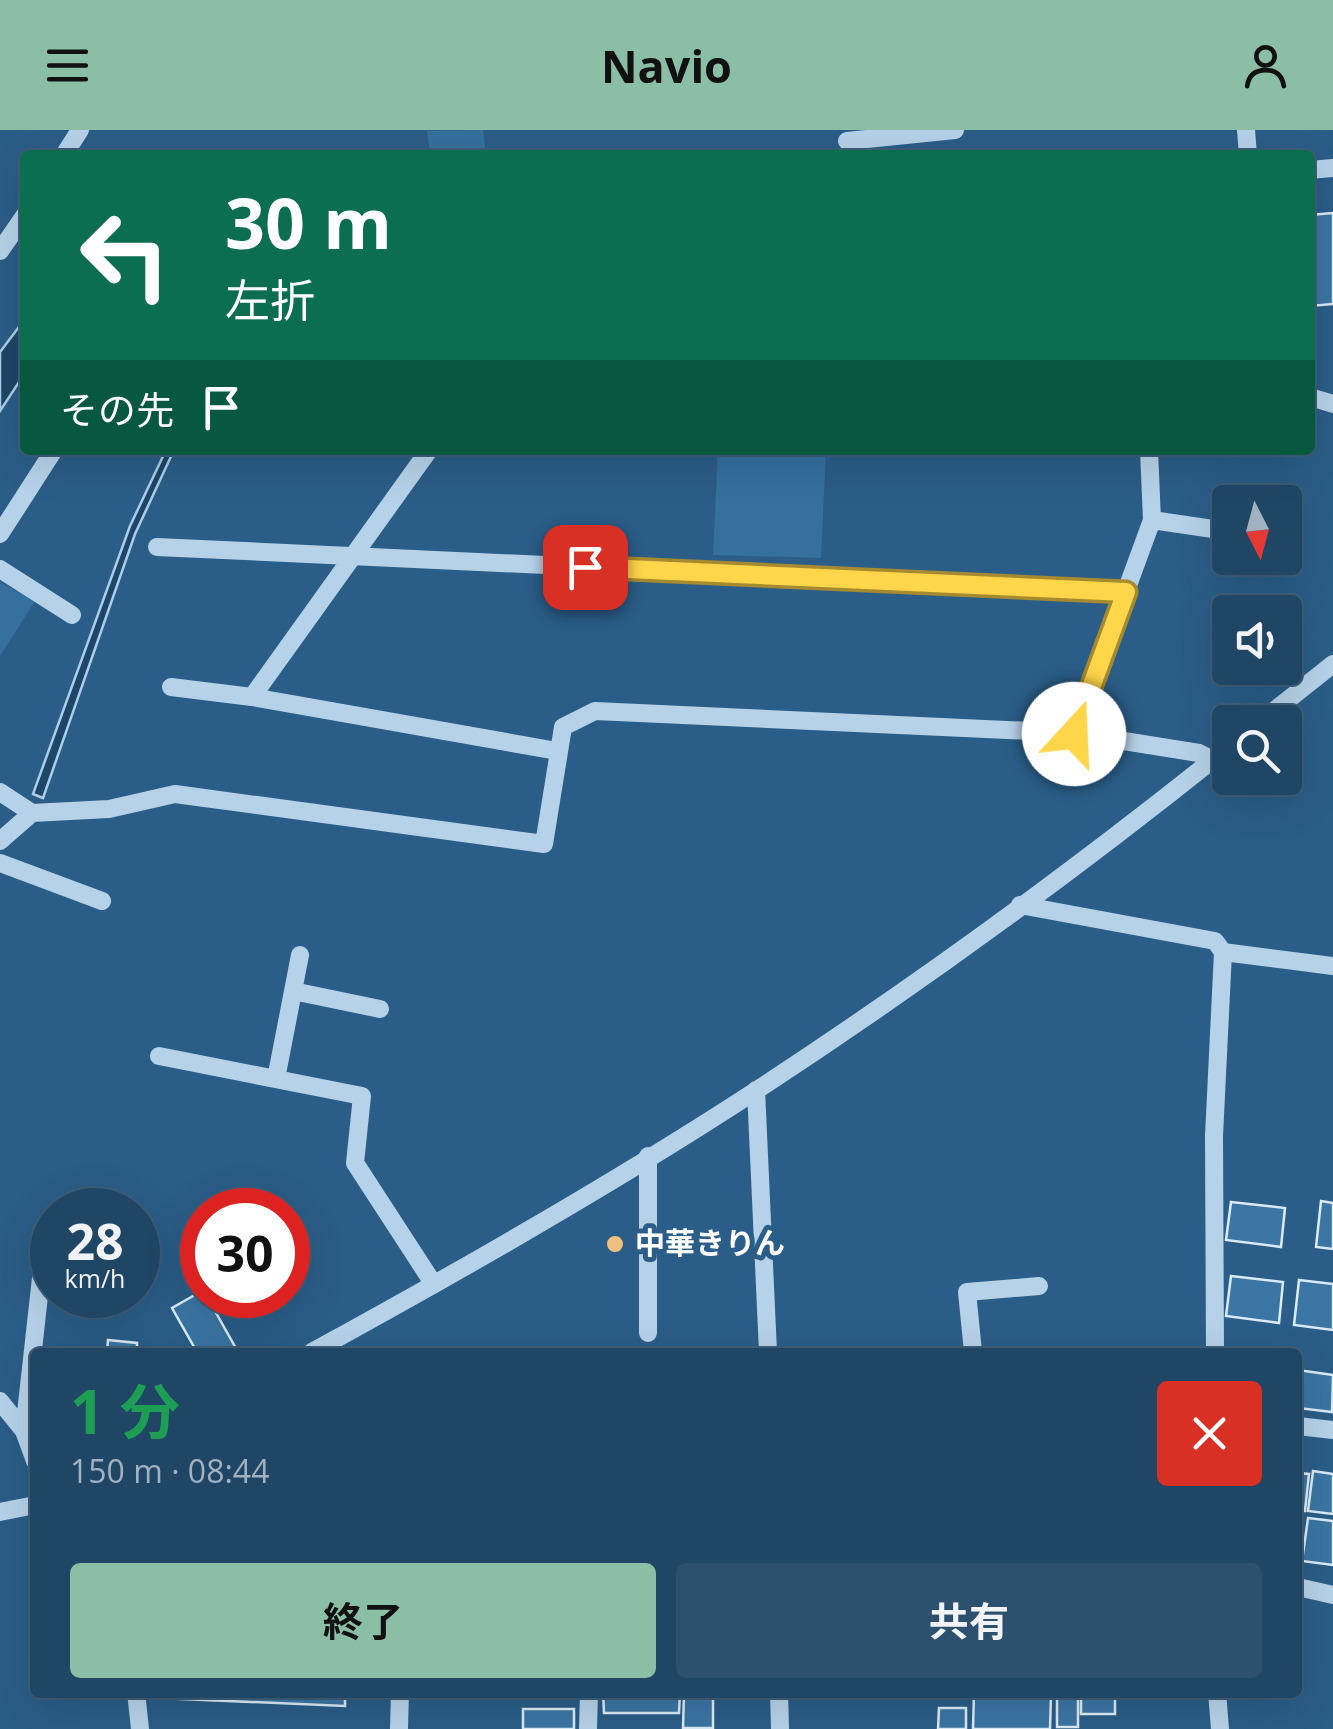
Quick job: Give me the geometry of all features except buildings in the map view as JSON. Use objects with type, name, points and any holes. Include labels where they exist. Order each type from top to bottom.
[{"type":"street","points":[[847,142],[955,130]]},
{"type":"street","points":[[0,251],[20,222]]},
{"type":"street","points":[[0,534],[51,455]]},
{"type":"street","points":[[252,697],[426,455]]},
{"type":"street","points":[[1074,734],[1152,520],[1150,455]]},
{"type":"street","points":[[1152,520],[1212,528]]},
{"type":"street","points":[[157,547],[1126,592]]},
{"type":"street","points":[[0,569],[72,615]]},
{"type":"street","points":[[1281,705],[1333,664]]},
{"type":"street","points":[[170,687],[252,697],[558,751]]},
{"type":"street","points":[[0,792],[32,813],[109,809],[175,794],[544,844],[563,727],[594,712],[1074,734],[1199,753],[1212,760]]},
{"type":"street","points":[[319,1348],[756,1090],[1020,906],[1212,761]]},
{"type":"street","points":[[0,841],[32,813]]},
{"type":"street","points":[[0,863],[102,901]]},
{"type":"street","points":[[1020,906],[1215,941],[1223,952],[1214,1136],[1215,1348]]},
{"type":"street","points":[[1223,952],[1333,966]]},
{"type":"street","points":[[276,1079],[300,955]]},
{"type":"street","points":[[293,991],[380,1009]]},
{"type":"street","points":[[160,1056],[362,1096],[355,1163],[432,1284]]},
{"type":"street","points":[[756,1090],[768,1348]]},
{"type":"street","points":[[648,1156],[648,1333]]},
{"type":"street","points":[[973,1348],[967,1292],[1039,1286]]},
{"type":"street","points":[[33,1348],[37,1318]]},
{"type":"street","points":[[24,1431],[30,1377]]},
{"type":"street","points":[[0,1401],[24,1431],[30,1448]]},
{"type":"street","points":[[1302,1426],[1333,1430]]},
{"type":"street","points":[[0,1512],[30,1506]]},
{"type":"street","points":[[1302,1588],[1333,1595]]},
{"type":"street","points":[[137,1698],[140,1729]]},
{"type":"street","points":[[400,1698],[400,1729]]},
{"type":"street","points":[[588,1729],[589,1698]]},
{"type":"street","points":[[779,1698],[780,1729]]},
{"type":"street","points":[[1217,1698],[1220,1729]]},
{"type":"shaded area","points":[[483,130],[485,150],[429,150],[427,131]]},
{"type":"shaded area","points":[[20,326],[20,381],[0,411],[0,352]]},
{"type":"shaded area","points":[[164,455],[172,455],[135,534],[43,798],[33,794],[130,526]]},
{"type":"shaded area","points":[[718,455],[826,455],[821,558],[713,555]]},
{"type":"shaded area","points":[[0,582],[35,601],[0,656]]},
{"type":"place","name":"中華きりん","points":[[615,1244]]},
{"type":"route","points":[[585,567],[1126,592],[1074,734]]}]
